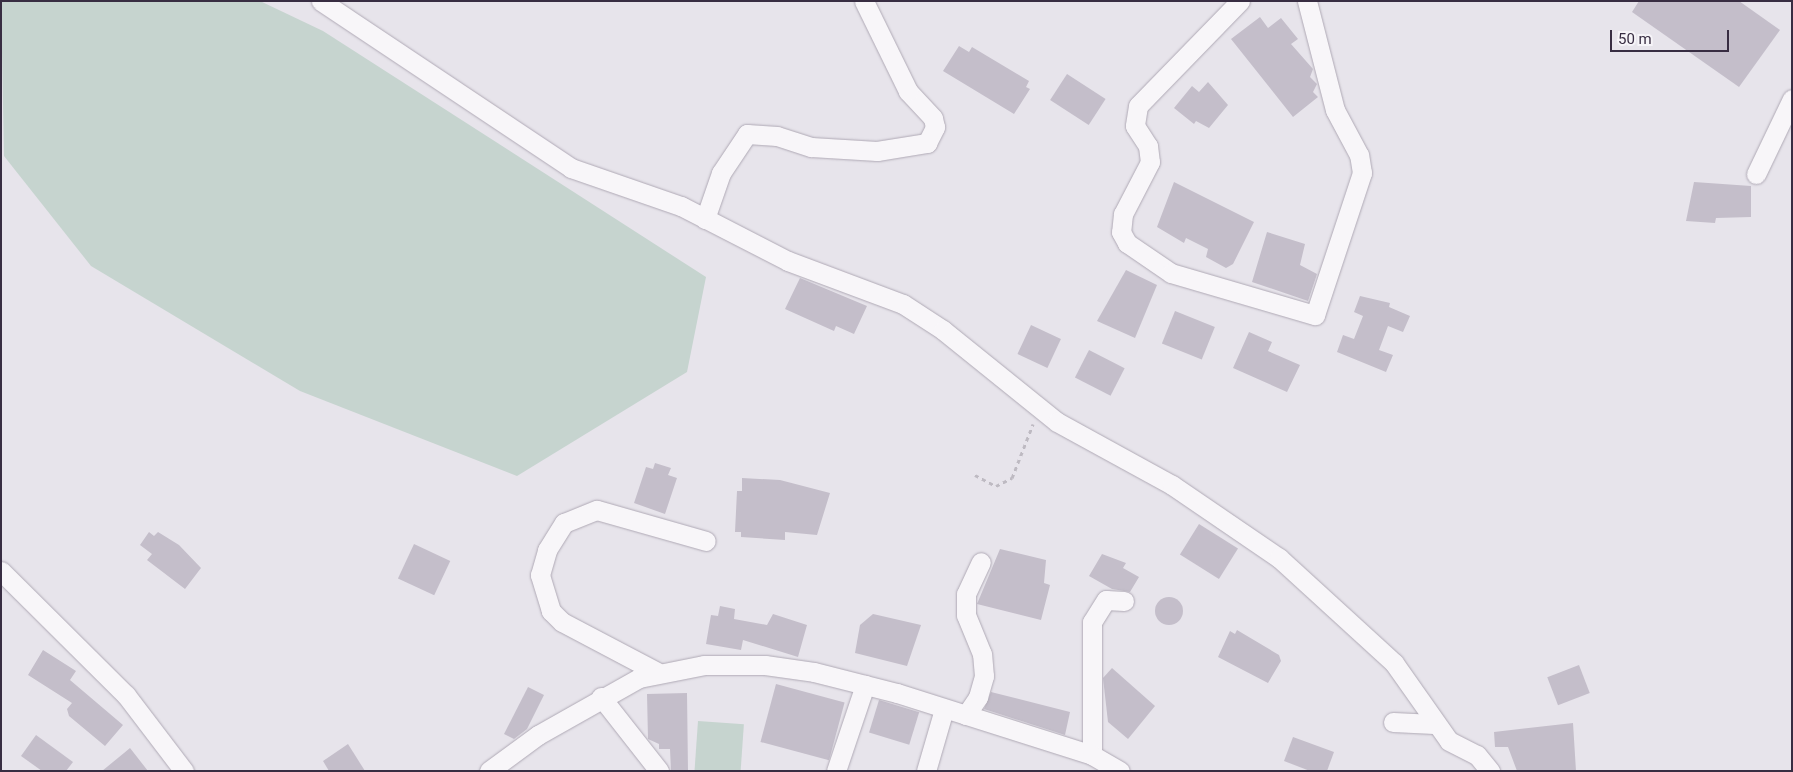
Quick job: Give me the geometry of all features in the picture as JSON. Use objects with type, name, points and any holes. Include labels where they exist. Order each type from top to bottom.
[{"type":"street","points":[[321,1],[571,168],[645,192],[705,219],[788,261],[903,304],[967,347],[1038,407],[1172,485],[1279,558],[1394,663],[1434,724],[1449,741],[1477,755],[1490,771]]},
{"type":"street","points":[[705,219],[721,173],[747,134],[777,136],[812,147],[877,151],[927,143],[935,127],[933,118],[908,91],[864,1]]},
{"type":"street","points":[[1240,1],[1138,106],[1135,126],[1148,146],[1150,162],[1123,214],[1121,232],[1128,244],[1170,273],[1315,314],[1362,168],[1335,110],[1307,1]]},
{"type":"street","points":[[1756,174],[1792,99]]},
{"type":"street","points":[[657,672],[562,622],[551,612],[540,575],[547,550],[564,523],[597,510],[706,541]]},
{"type":"street","points":[[966,715],[978,697],[984,676],[982,654],[966,615],[966,594],[981,562]]},
{"type":"street","points":[[1,571],[126,695],[184,771]]},
{"type":"street","points":[[1092,755],[1092,622],[1106,600],[1124,601]]},
{"type":"street","points":[[489,771],[600,698],[657,672],[704,665],[765,665],[866,685],[1092,755],[1120,771]]},
{"type":"street","points":[[836,771],[866,685]]},
{"type":"street","points":[[600,698],[659,771]]},
{"type":"street","points":[[926,771],[944,709]]},
{"type":"street","points":[[1394,722],[1434,724]]},
{"type":"path","points":[[975,475],[996,486],[1012,478],[1038,407]]},
{"type":"shaded area","points":[[1,1],[260,1],[323,31],[706,277],[687,372],[517,476],[300,391],[91,266],[4,156]]},
{"type":"shaded area","points":[[698,721],[744,724],[741,771],[695,771]]},
{"type":"building","points":[[1639,1],[1739,1],[1780,30],[1739,87],[1632,12]]},
{"type":"building","points":[[1260,17],[1268,28],[1281,18],[1298,39],[1291,44],[1313,69],[1310,77],[1317,84],[1313,92],[1318,97],[1293,117],[1231,39]]},
{"type":"building","points":[[959,46],[969,52],[972,47],[1029,81],[1026,87],[1030,89],[1014,114],[943,71]]},
{"type":"building","points":[[1067,74],[1106,99],[1089,125],[1050,100]]},
{"type":"building","points":[[1208,82],[1228,105],[1209,128],[1196,121],[1194,124],[1174,108],[1192,86],[1199,92]]},
{"type":"building","points":[[1174,182],[1254,222],[1233,264],[1226,268],[1206,257],[1208,249],[1186,238],[1184,243],[1157,227]]},
{"type":"building","points":[[1694,182],[1751,186],[1751,217],[1716,218],[1715,223],[1686,221]]},
{"type":"building","points":[[1267,232],[1305,244],[1300,265],[1317,274],[1308,301],[1252,282]]},
{"type":"building","points":[[1126,270],[1157,285],[1135,338],[1097,321]]},
{"type":"building","points":[[800,278],[867,306],[854,334],[836,326],[834,331],[785,309]]},
{"type":"building","points":[[1360,296],[1390,303],[1389,307],[1410,316],[1403,332],[1388,326],[1379,350],[1393,355],[1386,372],[1337,352],[1343,335],[1354,339],[1363,316],[1354,312]]},
{"type":"building","points":[[1175,311],[1215,327],[1202,360],[1162,343]]},
{"type":"building","points":[[1031,325],[1061,339],[1047,368],[1017,354]]},
{"type":"building","points":[[1249,332],[1272,342],[1268,351],[1300,365],[1287,392],[1233,368]]},
{"type":"building","points":[[1089,350],[1125,368],[1111,396],[1075,378]]},
{"type":"building","points":[[655,463],[671,468],[668,475],[677,478],[665,514],[634,503],[646,467],[653,469]]},
{"type":"building","points":[[742,478],[780,480],[830,493],[817,535],[785,532],[785,540],[741,537],[741,532],[735,532],[737,491],[742,491]]},
{"type":"building","points":[[1199,524],[1238,548],[1219,579],[1180,555]]},
{"type":"building","points":[[149,532],[154,536],[158,532],[179,545],[201,568],[185,589],[147,560],[152,554],[140,545]]},
{"type":"building","points":[[414,544],[450,561],[434,595],[398,578]]},
{"type":"building","points":[[1000,549],[1046,560],[1044,583],[1050,585],[1041,620],[977,604]]},
{"type":"building","points":[[1102,554],[1126,563],[1123,568],[1139,577],[1130,592],[1112,589],[1089,576]]},
{"type":"building","points":[[1169,597],[1179,601],[1183,611],[1179,621],[1169,625],[1159,621],[1155,611],[1159,601]]},
{"type":"building","points":[[720,606],[735,609],[734,619],[767,625],[773,614],[807,625],[798,657],[743,640],[741,650],[706,644],[711,615],[718,616]]},
{"type":"building","points":[[873,614],[921,625],[907,666],[855,653],[860,625]]},
{"type":"building","points":[[1237,630],[1279,655],[1281,661],[1268,683],[1218,657],[1230,631],[1235,634]]},
{"type":"building","points":[[43,650],[76,671],[70,680],[123,725],[105,746],[69,716],[67,709],[72,703],[28,675]]},
{"type":"building","points":[[1579,665],[1590,693],[1558,705],[1547,677]]},
{"type":"building","points":[[1112,668],[1155,706],[1128,739],[1108,722],[1103,678]]},
{"type":"building","points":[[776,684],[845,702],[829,760],[760,742]]},
{"type":"building","points":[[528,687],[544,695],[527,729],[514,739],[504,734]]},
{"type":"building","points":[[991,692],[1070,712],[1065,735],[984,709]]},
{"type":"building","points":[[687,693],[688,771],[671,771],[670,749],[659,749],[659,744],[648,739],[647,694]]},
{"type":"building","points":[[879,700],[919,712],[909,745],[869,733]]},
{"type":"building","points":[[1573,723],[1576,771],[1517,771],[1508,747],[1495,747],[1494,732]]},
{"type":"building","points":[[36,735],[73,762],[66,771],[42,771],[21,756]]},
{"type":"building","points":[[1293,737],[1334,752],[1327,771],[1310,771],[1284,761]]},
{"type":"building","points":[[348,744],[365,771],[329,771],[323,761]]},
{"type":"building","points":[[130,748],[148,771],[102,771],[124,753]]}]
